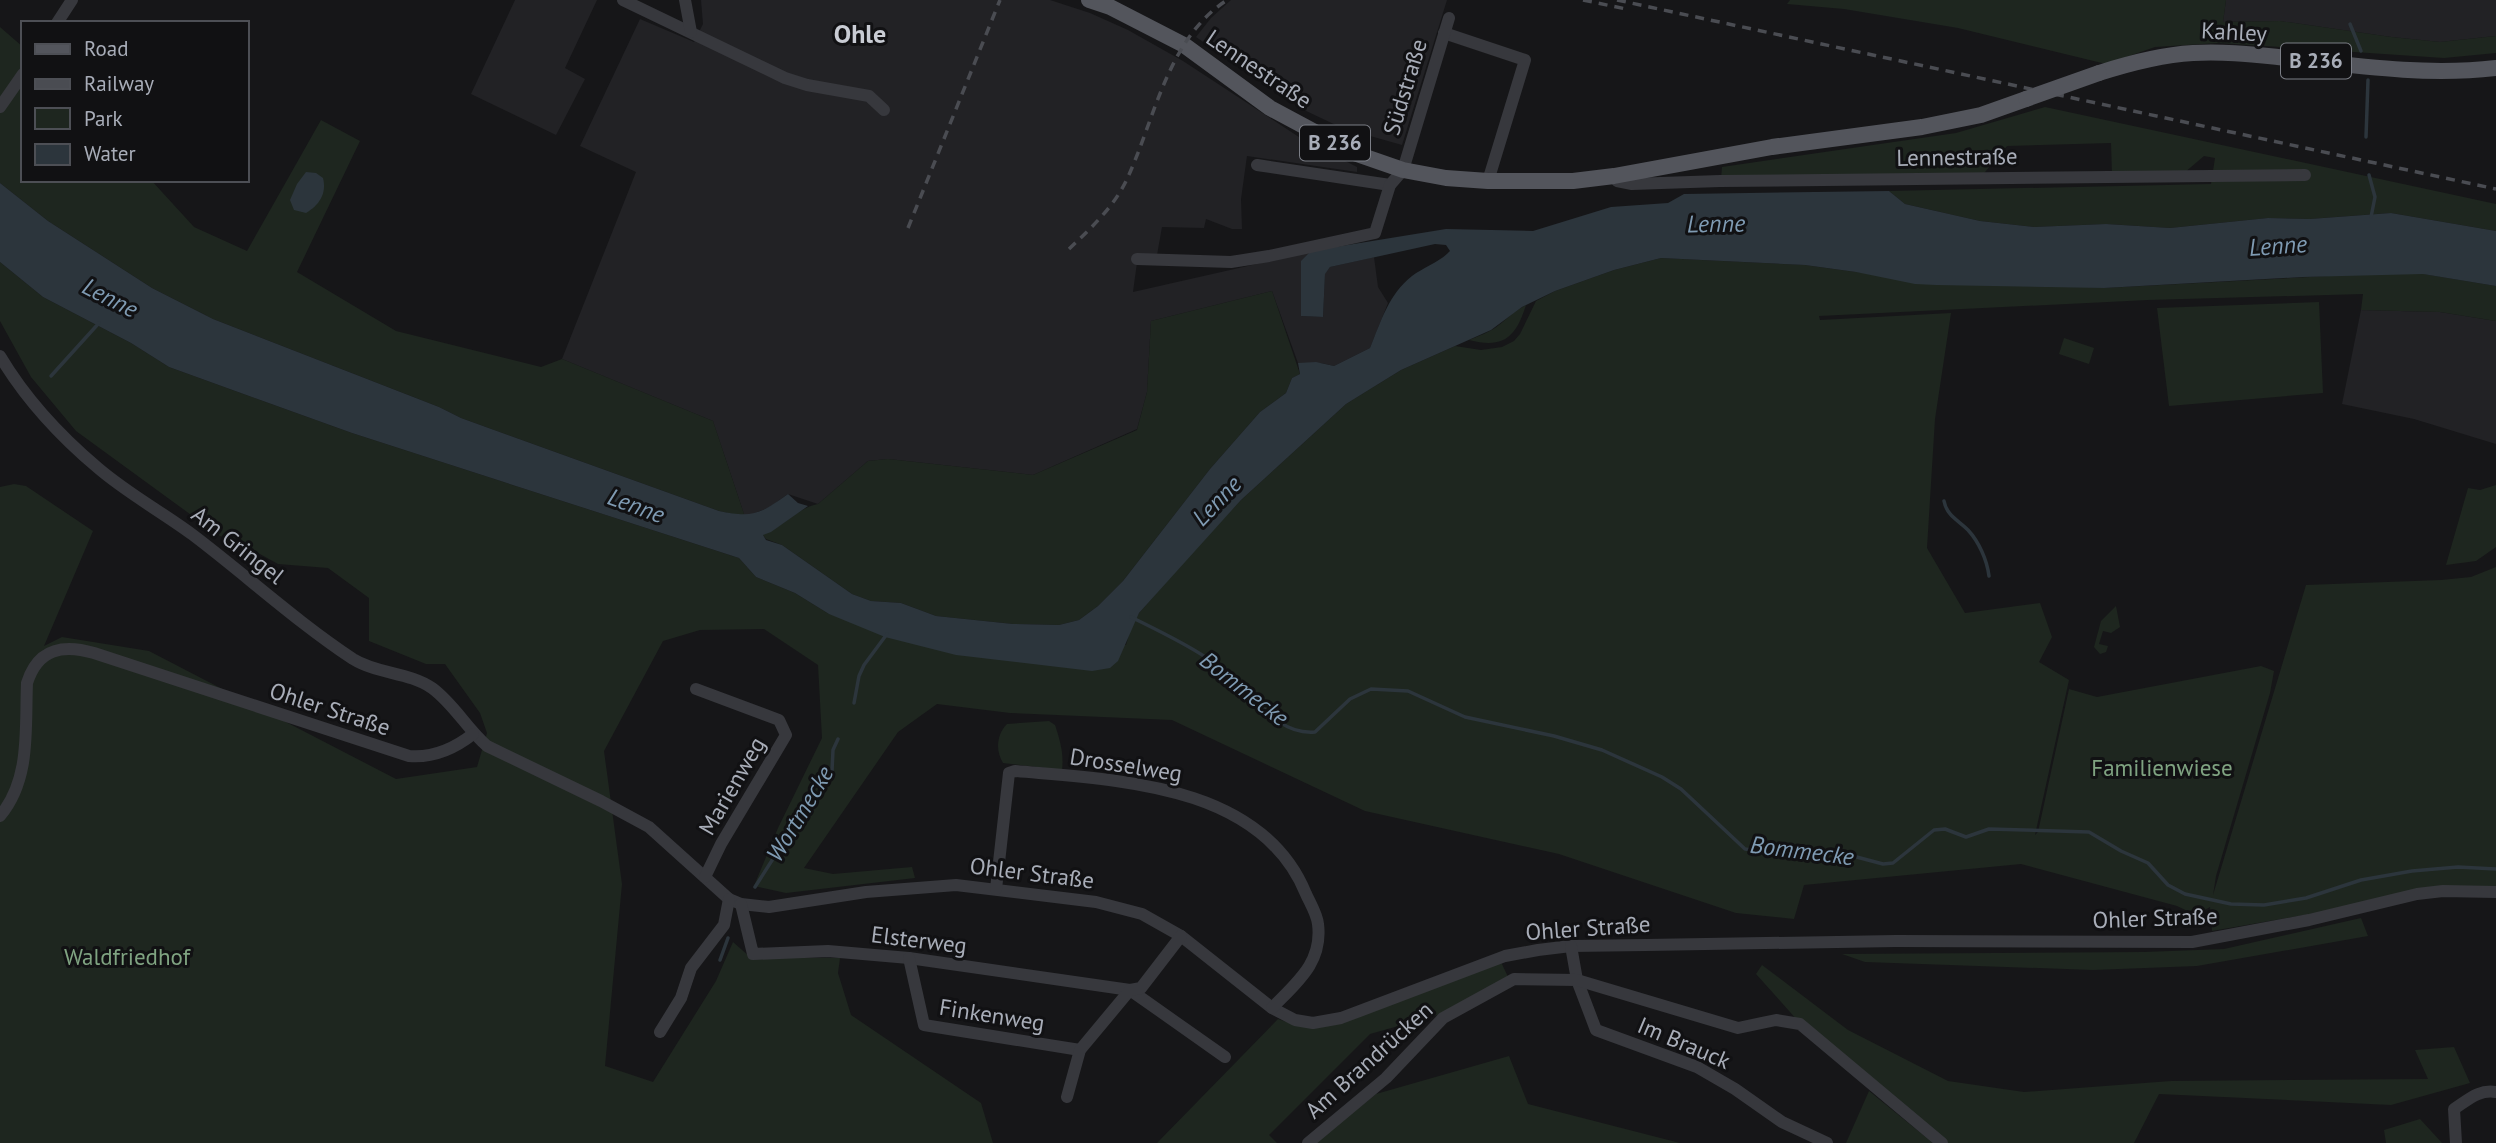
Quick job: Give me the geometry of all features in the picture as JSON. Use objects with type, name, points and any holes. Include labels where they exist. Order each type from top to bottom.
[{"type":"main road","name":"Lennestraße","points":[[1089,0],[1110,7],[1184,45],[1270,108],[1354,153],[1403,170],[1446,178],[1573,181],[1614,176],[1772,147],[1922,127],[1981,115],[2026,99]]},
{"type":"main road","name":"Kahley","points":[[2026,99],[2137,61],[2172,54],[2218,52],[2413,71],[2496,68]]},
{"type":"street","points":[[58,21],[72,0]]},
{"type":"street","points":[[623,0],[785,78],[807,85],[869,96],[884,110]]},
{"type":"street","points":[[685,0],[691,32]]},
{"type":"street","name":"Südstraße","points":[[1403,170],[1449,18]]},
{"type":"street","points":[[1444,33],[1525,60],[1488,181]]},
{"type":"street","points":[[0,107],[21,77]]},
{"type":"street","points":[[1257,165],[1390,185]]},
{"type":"street","points":[[1137,260],[1231,262],[1375,233],[1390,185],[1403,170]]},
{"type":"street","name":"Lennestraße","points":[[1614,176],[1621,183],[1632,184],[2305,176]]},
{"type":"street","name":"Am Gringel","points":[[0,356],[27,397],[98,468],[192,535],[356,661],[433,689],[448,702],[473,734]]},
{"type":"street","name":"Ohler Straße","points":[[0,816],[15,792],[22,770],[27,683],[30,674],[43,657],[63,648],[94,653],[409,756],[435,754],[458,745],[473,734]]},
{"type":"street","name":"Marienweg","points":[[696,690],[779,720],[786,735],[705,877]]},
{"type":"street","points":[[473,734],[487,746],[649,827],[735,901],[724,925],[691,968],[681,998],[660,1032]]},
{"type":"street","name":"Drosselweg","points":[[996,889],[1009,773],[1015,771],[1130,782],[1192,797],[1241,819],[1276,847],[1301,882],[1318,922],[1317,947],[1309,969],[1272,1008]]},
{"type":"street","name":"Ohler Straße","points":[[735,901],[769,907],[866,892],[956,885],[1096,902],[1142,914],[1181,936],[1272,1008],[1295,1020],[1313,1023],[1341,1018],[1505,956],[1571,946],[2192,942],[2309,920],[2417,894],[2443,891],[2496,892]]},
{"type":"street","name":"Elsterweg","points":[[735,901],[753,954],[828,951],[909,958],[1130,990]]},
{"type":"street","points":[[1068,1097],[1080,1050],[1130,990],[1141,988],[1181,936]]},
{"type":"street","name":"Im Brauck","points":[[1571,946],[1577,980],[1596,1030],[1697,1067],[1735,1089],[1782,1122],[1827,1143]]},
{"type":"street","name":"Finkenweg","points":[[909,958],[924,1025],[1080,1050]]},
{"type":"street","name":"Am Brandrücken","points":[[1308,1143],[1385,1078],[1443,1018],[1514,979],[1577,980],[1738,1028],[1776,1020],[1800,1024],[1942,1143]]},
{"type":"street","points":[[1130,990],[1225,1057]]},
{"type":"street","points":[[2456,1143],[2454,1109],[2478,1093],[2496,1092]]},
{"type":"shaded area","points":[[515,0],[597,0],[565,68],[585,79],[556,135],[471,94]]},
{"type":"shaded area","points":[[701,0],[1050,0],[1090,13],[1128,30],[1183,61],[1302,139],[1357,167],[1357,172],[1247,156],[1241,199],[1242,229],[1232,229],[1206,219],[1204,228],[1162,227],[1157,255],[1138,255],[1133,292],[1310,252],[1301,316],[1323,317],[1325,273],[1330,267],[1374,257],[1378,287],[1388,303],[1370,348],[1334,366],[1298,363],[1272,291],[1151,321],[1147,392],[1137,429],[1033,475],[888,459],[868,461],[818,504],[788,494],[770,507],[745,517],[713,421],[562,359],[636,172],[580,146],[640,19],[694,42],[703,24]]},
{"type":"shaded area","points":[[1231,0],[1447,0],[1402,145],[1342,128],[1302,109],[1196,37],[1211,18]]},
{"type":"shaded area","points":[[2226,0],[2496,0],[2496,36],[2440,42],[2280,21],[2223,22]]},
{"type":"shaded area","points":[[2361,310],[2440,312],[2496,321],[2496,444],[2414,419],[2342,404]]},
{"type":"green space","points":[[1790,0],[2226,0],[2223,22],[2280,21],[2440,42],[2496,36],[2496,53],[2444,58],[2219,43],[2155,47],[2106,64],[1958,28],[1844,9],[1787,4]]},
{"type":"green space","points":[[0,27],[21,45],[21,182],[153,182],[194,227],[247,251],[321,120],[360,141],[297,272],[396,331],[541,367],[562,359],[713,421],[745,517],[719,511],[461,418],[213,319],[152,288],[48,221],[0,183]]},
{"type":"green space","points":[[2045,107],[2496,204],[2496,231],[2391,213],[2310,219],[2268,218],[2170,228],[2106,224],[2034,227],[1980,221],[1905,204],[1889,191],[2211,184],[2215,158],[2204,156],[2184,173],[2112,175],[2111,143],[2007,146],[1980,178],[1721,179],[1722,167],[1956,133]]},
{"type":"green space","points":[[1661,258],[1805,265],[1856,272],[2104,288],[2365,274],[2424,274],[2496,286],[2496,321],[2440,312],[2361,310],[2363,294],[2148,300],[1819,316],[1820,320],[1951,313],[1935,419],[1927,548],[1965,613],[2040,603],[2052,637],[2039,662],[2069,680],[2035,835],[2038,832],[2069,689],[2097,697],[2261,666],[2274,671],[2270,693],[2216,876],[2213,895],[2306,585],[2441,580],[2471,577],[2496,567],[2496,892],[2443,891],[2212,931],[2210,907],[2196,915],[2177,906],[2021,864],[1804,885],[1794,919],[1736,913],[1559,854],[1365,811],[1172,720],[1010,713],[937,704],[898,732],[804,868],[833,874],[912,867],[915,878],[786,893],[754,886],[778,828],[822,738],[818,665],[764,629],[700,630],[663,641],[604,751],[622,884],[605,1066],[653,1082],[716,981],[733,942],[750,957],[840,958],[838,973],[851,1015],[981,1103],[993,1143],[0,1143],[0,487],[14,484],[26,486],[93,531],[44,646],[62,637],[149,651],[396,779],[477,767],[487,733],[480,713],[445,664],[426,664],[369,641],[369,598],[328,568],[278,564],[220,536],[76,431],[31,377],[0,321],[0,262],[43,297],[131,343],[169,367],[352,433],[739,558],[756,577],[795,593],[829,614],[1126,645],[1139,613],[1195,549],[1241,500],[1346,404],[1401,370],[1455,346],[1481,350],[1502,347],[1514,341],[1536,301],[1555,291],[1614,270]]},
{"type":"green space","points":[[1272,291],[1300,374],[1292,378],[1286,393],[1260,412],[1210,469],[1123,581],[1098,606],[1079,620],[1059,625],[1013,624],[936,616],[901,603],[871,601],[852,594],[762,534],[818,504],[868,461],[888,459],[1033,475],[1137,430],[1147,392],[1151,321]]},
{"type":"green space","points":[[2319,302],[2323,393],[2169,406],[2157,308]]},
{"type":"green space","points":[[1526,305],[1518,325],[1507,338],[1491,343],[1469,340],[1495,328]]},
{"type":"green space","points":[[2064,338],[2094,348],[2089,364],[2059,354]]},
{"type":"green space","points":[[2496,485],[2496,547],[2476,561],[2446,565],[2468,488],[2480,490]]},
{"type":"green space","points":[[2116,606],[2120,627],[2111,633],[2103,631],[2099,644],[2108,646],[2106,652],[2100,654],[2094,647],[2101,621]]},
{"type":"green space","points":[[1049,721],[1055,725],[1058,736],[1062,770],[1003,763],[998,742],[1007,724]]},
{"type":"green space","points":[[2361,918],[2368,936],[2197,966],[2093,970],[1865,962],[1842,954],[2224,949]]},
{"type":"green space","points":[[1501,962],[1508,977],[1441,1014],[1370,1034],[1269,1135],[1277,1143],[1157,1143],[1278,1019],[1295,1025],[1314,1027]]},
{"type":"green space","points":[[1762,965],[1848,1030],[1948,1081],[2024,1092],[2171,1081],[2428,1079],[2415,1050],[2454,1047],[2470,1083],[2391,1105],[2159,1094],[2134,1143],[1948,1143],[1798,1021],[1756,974]]},
{"type":"green space","points":[[1509,1056],[1528,1104],[1680,1143],[1315,1143],[1376,1094]]},
{"type":"green space","points":[[1869,1091],[1933,1143],[1846,1143]]},
{"type":"green space","points":[[2420,1119],[2442,1143],[2386,1143],[2384,1130]]},
{"type":"water","points":[[306,172],[316,173],[323,178],[324,189],[315,206],[306,213],[294,210],[290,200]]},
{"type":"water","name":"Lenne","points":[[0,183],[48,221],[152,288],[213,319],[461,418],[719,511],[756,513],[788,494],[798,503],[808,506],[763,535],[766,540],[782,545],[852,594],[871,601],[901,603],[936,616],[1013,624],[1059,625],[1079,620],[1098,606],[1123,581],[1210,469],[1260,412],[1286,393],[1292,378],[1300,374],[1298,363],[1316,362],[1334,366],[1370,348],[1386,309],[1397,291],[1412,276],[1450,251],[1446,245],[1435,244],[1330,267],[1325,274],[1323,317],[1301,316],[1301,261],[1310,252],[1323,249],[1446,229],[1533,231],[1611,207],[1668,203],[1684,194],[1889,191],[1905,204],[1980,221],[2034,227],[2106,224],[2170,228],[2268,218],[2310,219],[2391,213],[2496,231],[2496,286],[2423,274],[2303,277],[2104,288],[1936,285],[1915,284],[1805,265],[1661,258],[1614,270],[1555,291],[1522,307],[1491,330],[1401,370],[1346,404],[1241,500],[1139,613],[1118,661],[1110,668],[1092,671],[956,655],[885,637],[829,614],[795,593],[756,577],[739,558],[352,433],[169,367],[131,343],[43,297],[0,262]]},
{"type":"waterway","points":[[2350,24],[2361,51]]},
{"type":"waterway","points":[[2366,137],[2368,80]]},
{"type":"waterway","points":[[2369,175],[2375,197],[2371,217]]},
{"type":"waterway","points":[[51,376],[99,323]]},
{"type":"waterway","points":[[1944,501],[1950,514],[1976,540],[1989,576]]},
{"type":"waterway","name":"Bommecke","points":[[1131,617],[1179,641],[1217,665],[1233,677],[1269,714],[1290,728],[1315,732],[1350,699],[1371,689],[1408,691],[1465,717],[1554,736],[1602,750],[1662,777],[1681,789],[1745,849],[1780,854],[1834,851],[1883,864],[1893,863],[1934,830],[1945,829],[1966,837],[1989,829],[2089,832],[2148,863],[2168,885],[2185,894],[2231,904],[2264,905],[2306,898],[2361,880],[2412,871],[2458,867],[2496,869]]},
{"type":"waterway","name":"Wortmecke","points":[[854,703],[864,665],[887,634]]},
{"type":"waterway","name":"Wortmecke","points":[[755,887],[794,826],[805,816],[832,771],[833,750],[838,739]]},
{"type":"waterway","name":"Wortmecke","points":[[720,960],[728,938]]},
{"type":"railway","points":[[908,228],[1000,0]]},
{"type":"railway","points":[[1069,249],[1116,199],[1137,156],[1176,58],[1207,16],[1227,0]]},
{"type":"railway","points":[[1583,0],[1626,9]]},
{"type":"railway","points":[[1617,0],[2496,189]]},
{"type":"district","name":"Ohle","points":[[860,34]]},
{"type":"park label","name":"Familienwiese","points":[[2162,768]]},
{"type":"park label","name":"Waldfriedhof","points":[[127,957]]}]
